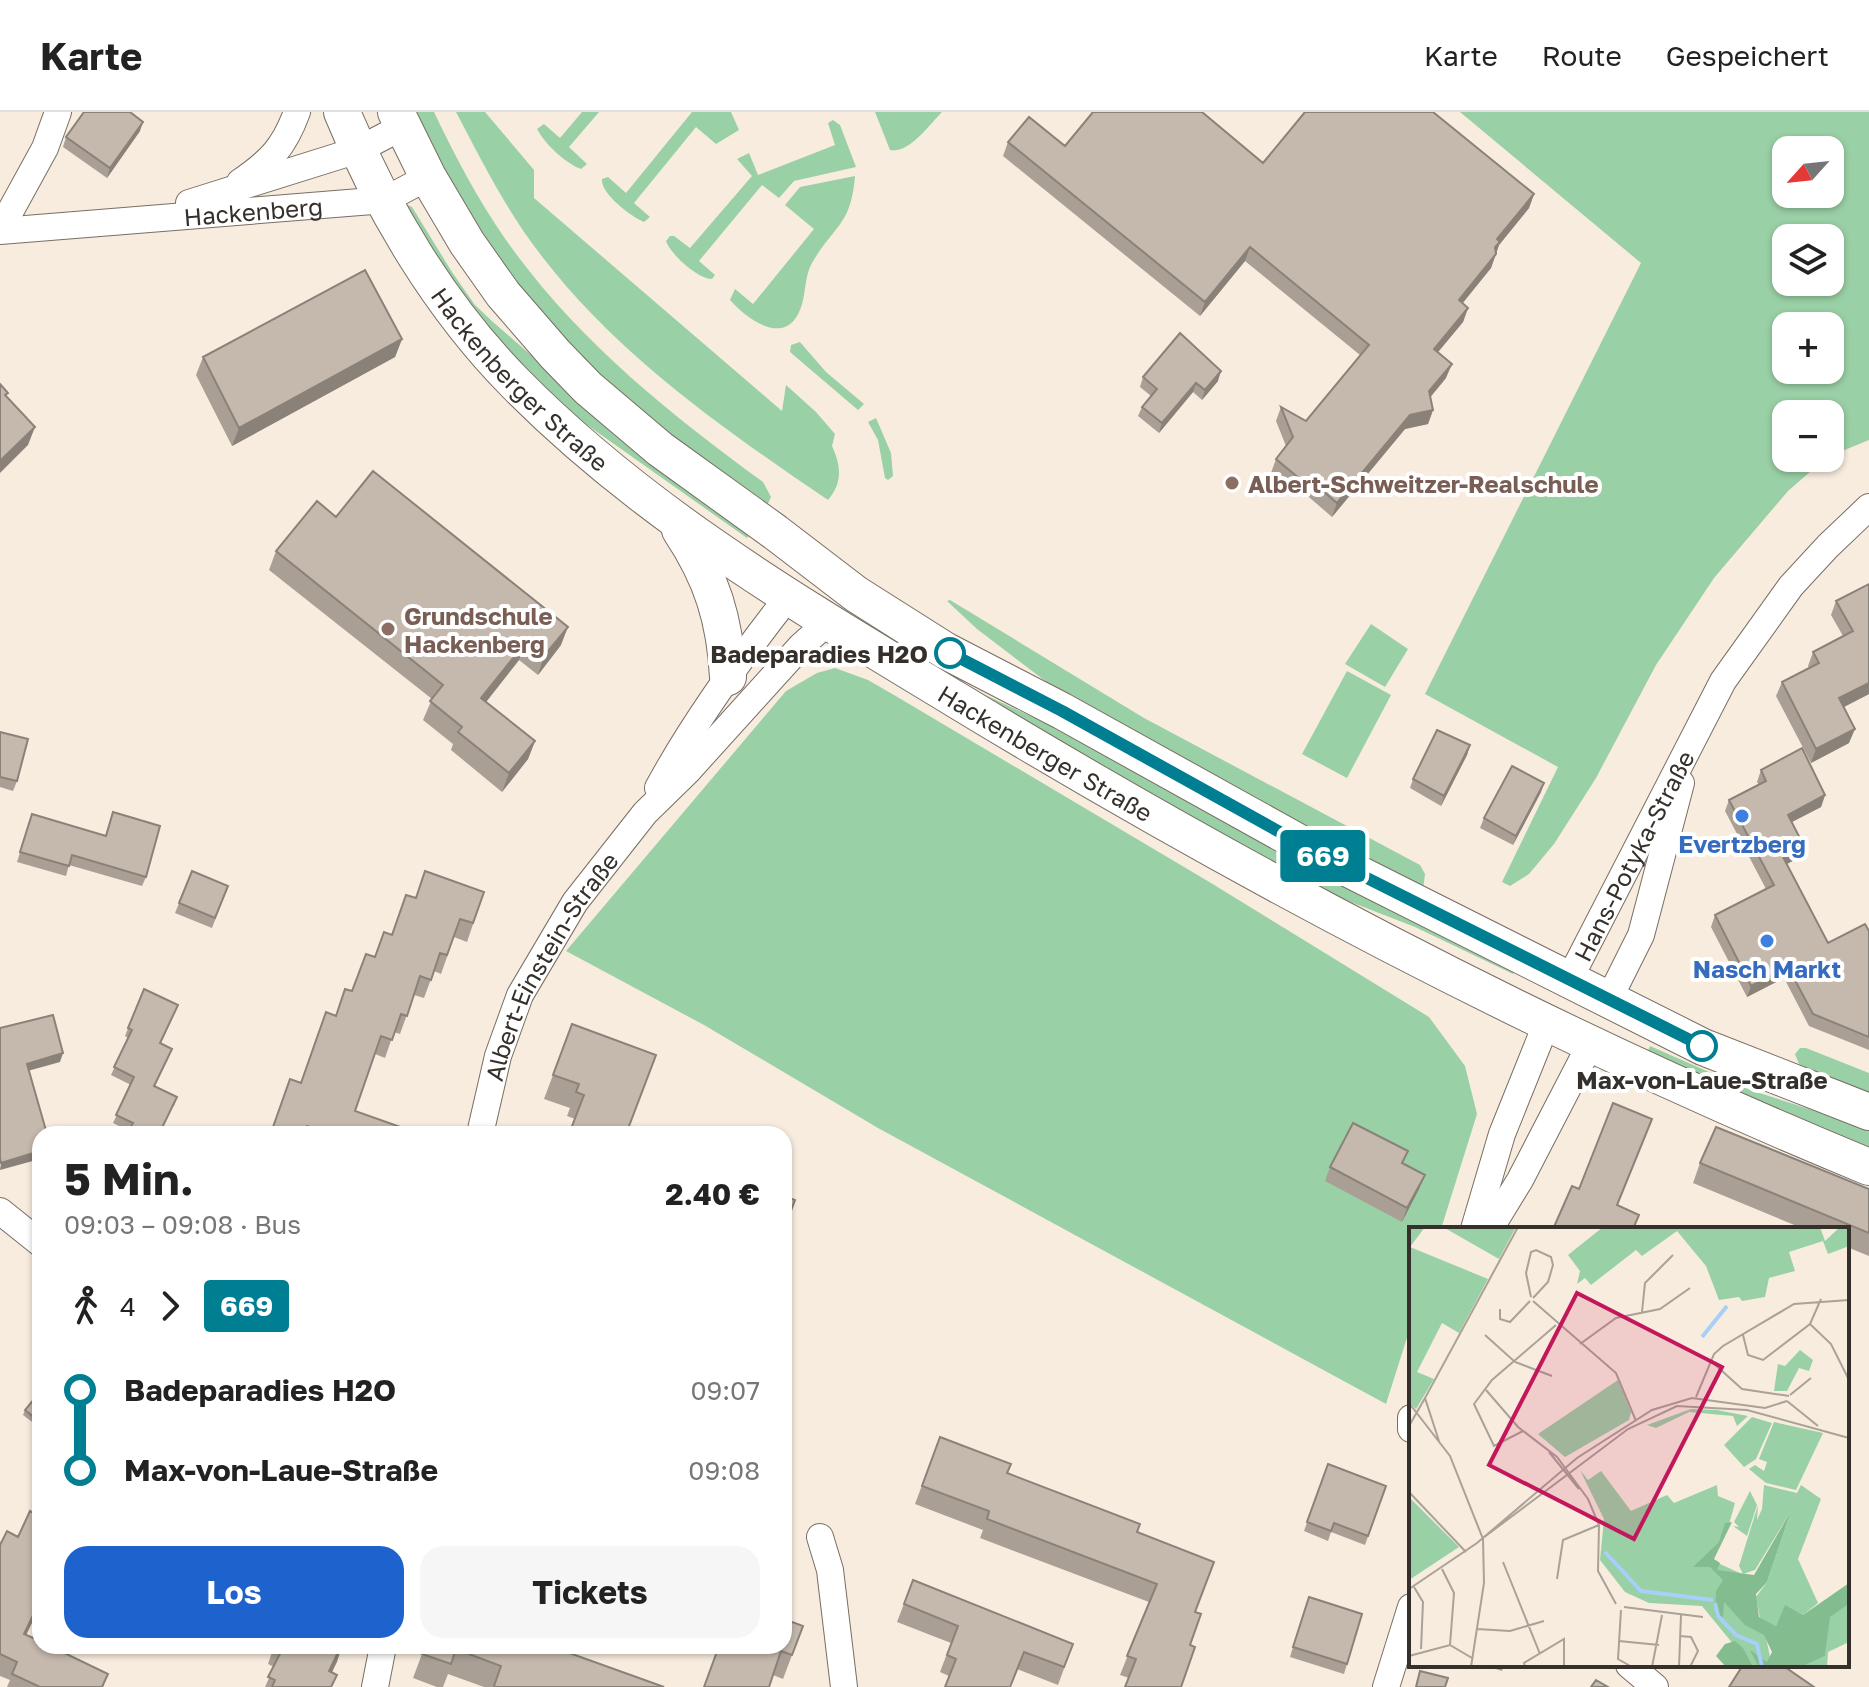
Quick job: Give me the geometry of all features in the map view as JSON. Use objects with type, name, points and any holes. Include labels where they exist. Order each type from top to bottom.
[{"type":"street","points":[[0,230],[45,148],[58,112]]},
{"type":"street","name":"Hackenberg","points":[[223,194],[276,155],[297,112]]},
{"type":"street","name":"Hackenberger Straße","points":[[342,112],[385,200],[450,305],[511,379],[568,434],[675,522],[828,622],[1102,787],[1281,888],[1406,954],[1591,1043],[1773,1128],[1869,1167]]},
{"type":"street","name":"Hackenberg","points":[[120,222],[223,194],[358,150],[399,120]]},
{"type":"street","name":"Hackenberger Straße","points":[[399,120],[467,243],[529,326],[588,388],[660,449],[856,594],[946,651],[1062,711],[1323,856],[1703,1047],[1869,1112]]},
{"type":"street","points":[[385,200],[428,177]]},
{"type":"street","name":"Hackenberg","points":[[0,230],[385,200]]},
{"type":"street","name":"Hans-Potyka-Straße","points":[[1569,980],[1723,681],[1761,625],[1828,546],[1869,507]]},
{"type":"street","points":[[675,522],[694,551],[715,598],[724,628],[728,677]]},
{"type":"street","points":[[788,597],[816,564]]},
{"type":"street","points":[[828,622],[856,594]]},
{"type":"street","name":"Albert-Einstein-Straße","points":[[645,813],[674,758],[728,677],[788,597]]},
{"type":"street","name":"Albert-Einstein-Straße","points":[[482,1126],[498,1056],[524,987],[575,902],[645,813],[687,772],[801,646],[828,622]]},
{"type":"street","name":"Hans-Potyka-Straße","points":[[1608,1001],[1641,935],[1698,730]]},
{"type":"street","points":[[1475,1227],[1502,1134],[1547,1022],[1569,980]]},
{"type":"street","points":[[1491,1227],[1520,1180],[1591,1043],[1608,1001]]},
{"type":"street","points":[[0,1211],[32,1237]]},
{"type":"street","points":[[820,1537],[830,1570],[844,1687]]},
{"type":"street","points":[[1386,1687],[1409,1613]]},
{"type":"street","points":[[375,1687],[381,1654]]},
{"type":"street","points":[[1631,1667],[1655,1687]]},
{"type":"green space","points":[[411,112],[434,112],[467,178],[496,225],[533,276],[562,309],[624,372],[763,482],[771,497],[766,508],[608,388],[482,243]]},
{"type":"green space","points":[[456,112],[485,112],[534,170],[534,198],[782,411],[786,385],[816,412],[835,434],[832,446],[839,474],[828,500],[713,419],[606,329],[544,259],[519,224]]},
{"type":"green space","points":[[582,112],[599,112],[569,147],[587,164],[581,169],[556,152],[537,129],[544,124],[560,138]]},
{"type":"green space","points":[[692,112],[731,112],[739,130],[716,144],[696,127],[634,203],[650,217],[644,222],[624,210],[611,197],[602,179],[608,177],[626,193]]},
{"type":"green space","points":[[875,112],[942,112],[911,143],[904,148],[890,150]]},
{"type":"green space","points":[[1460,112],[1869,112],[1869,440],[1844,450],[1844,400],[1772,400],[1772,472],[1810,472],[1788,491],[1714,578],[1656,665],[1596,778],[1554,844],[1529,874],[1510,886],[1502,882],[1558,767],[1425,694],[1641,263]]},
{"type":"green space","points":[[833,120],[840,125],[856,167],[794,181],[779,198],[762,185],[699,261],[715,275],[712,279],[693,271],[673,253],[666,241],[670,236],[690,248],[752,176],[737,159],[749,153],[758,175],[835,145],[828,123]]},
{"type":"green space","points":[[855,176],[850,205],[809,269],[797,316],[781,328],[772,328],[753,320],[730,300],[735,289],[753,304],[814,229],[785,205],[800,187]]},
{"type":"green space","points":[[408,205],[475,305],[540,363],[751,533],[747,538],[549,398],[465,303],[405,209]]},
{"type":"green space","points":[[800,342],[826,372],[864,404],[858,410],[790,352],[791,345]]},
{"type":"green space","points":[[876,418],[891,453],[893,476],[888,480],[885,478],[878,440],[868,422]]},
{"type":"green space","points":[[947,601],[1144,718],[1420,865],[1425,874],[1423,890],[1061,693],[977,629]]},
{"type":"green space","points":[[1371,624],[1408,649],[1385,687],[1345,664]]},
{"type":"green space","points":[[884,634],[977,691],[1071,735],[1516,968],[1513,974],[1415,927],[1299,882],[880,640]]},
{"type":"green space","points":[[835,668],[868,680],[1211,883],[1429,1017],[1465,1066],[1477,1114],[1442,1227],[1409,1227],[1409,1331],[1386,1404],[878,1128],[704,1025],[566,951],[786,691],[817,673]]},
{"type":"green space","points":[[1347,671],[1391,695],[1347,778],[1302,754]]},
{"type":"green space","points":[[1650,1046],[1750,1090],[1869,1128],[1869,1148],[1647,1053]]},
{"type":"green space","points":[[1800,1048],[1869,1073],[1869,1096],[1799,1064],[1795,1054]]},
{"type":"building","points":[[84,112],[130,112],[143,122],[110,168],[66,137]]},
{"type":"building","points":[[1093,112],[1202,112],[1263,163],[1305,112],[1433,112],[1534,194],[1497,239],[1500,242],[1495,247],[1496,254],[1459,300],[1468,308],[1434,349],[1452,364],[1429,391],[1433,410],[1410,415],[1337,503],[1308,478],[1300,479],[1276,459],[1293,437],[1281,407],[1306,421],[1369,345],[1250,247],[1205,302],[1008,142],[1029,117],[1065,146]]},
{"type":"building","points":[[365,270],[402,339],[239,428],[203,357]]},
{"type":"building","points":[[1180,333],[1221,371],[1205,390],[1196,383],[1162,423],[1142,407],[1157,389],[1143,377]]},
{"type":"building","points":[[0,384],[8,393],[5,395],[35,427],[0,461]]},
{"type":"building","points":[[373,471],[568,627],[544,656],[526,642],[481,698],[535,741],[509,773],[458,732],[462,727],[430,701],[443,685],[276,551],[317,501],[336,517]]},
{"type":"building","points":[[1869,584],[1869,683],[1839,698],[1855,729],[1816,749],[1782,682],[1819,663],[1813,652],[1853,631],[1836,601]]},
{"type":"building","points":[[1437,730],[1470,745],[1444,796],[1413,779]]},
{"type":"building","points":[[0,732],[28,739],[17,781],[0,777]]},
{"type":"building","points":[[1802,748],[1825,795],[1788,815],[1804,846],[1783,857],[1828,943],[1865,924],[1869,931],[1869,1037],[1813,1014],[1788,967],[1751,986],[1715,915],[1774,885],[1729,800],[1766,781],[1761,770]]},
{"type":"building","points":[[1512,766],[1544,783],[1516,836],[1484,818]]},
{"type":"building","points":[[113,812],[160,826],[146,877],[72,855],[69,866],[20,852],[32,814],[106,836]]},
{"type":"building","points":[[192,871],[228,886],[215,918],[179,903]]},
{"type":"building","points":[[425,871],[484,892],[473,923],[460,919],[447,955],[440,953],[431,980],[420,976],[407,1016],[401,1014],[392,1040],[381,1036],[355,1111],[397,1126],[273,1126],[290,1079],[301,1083],[326,1012],[336,1016],[345,989],[352,991],[366,954],[375,957],[384,932],[392,935],[406,895],[416,898]]},
{"type":"building","points":[[144,989],[178,1005],[160,1043],[172,1049],[154,1086],[177,1097],[163,1126],[131,1126],[133,1123],[116,1115],[134,1077],[114,1067],[132,1030],[128,1028]]},
{"type":"building","points":[[53,1015],[63,1053],[27,1064],[45,1126],[32,1126],[32,1153],[1,1163],[0,1158],[0,1028]]},
{"type":"building","points":[[572,1024],[656,1055],[629,1126],[572,1126],[584,1095],[576,1092],[579,1084],[553,1075]]},
{"type":"building","points":[[1613,1103],[1652,1119],[1617,1205],[1639,1215],[1634,1227],[1554,1227],[1572,1186],[1579,1189]]},
{"type":"building","points":[[1353,1123],[1408,1151],[1402,1163],[1425,1175],[1407,1208],[1330,1167]]},
{"type":"building","points":[[1716,1127],[1869,1189],[1869,1233],[1700,1163]]},
{"type":"building","points":[[32,1402],[32,1416],[25,1410]]},
{"type":"building","points":[[940,1437],[1011,1464],[1007,1473],[1140,1524],[1137,1532],[1214,1562],[1195,1612],[1201,1614],[1190,1645],[1195,1647],[1181,1687],[1125,1687],[1136,1659],[1127,1656],[1157,1584],[987,1519],[989,1511],[922,1486]]},
{"type":"building","points":[[1328,1464],[1386,1486],[1368,1536],[1334,1523],[1331,1531],[1307,1522]]},
{"type":"building","points":[[30,1511],[32,1618],[24,1634],[32,1638],[32,1654],[67,1654],[108,1674],[102,1687],[40,1687],[12,1674],[17,1662],[0,1654],[0,1545],[7,1531],[18,1537]]},
{"type":"building","points":[[913,1580],[1073,1644],[1064,1667],[1024,1652],[1010,1687],[945,1687],[956,1659],[947,1655],[958,1626],[904,1604]]},
{"type":"building","points":[[1309,1597],[1362,1614],[1347,1664],[1293,1647]]},
{"type":"building","points":[[792,1622],[803,1626],[792,1655],[789,1654],[792,1654]]},
{"type":"building","points":[[280,1654],[337,1654],[329,1671],[337,1675],[331,1687],[272,1687],[275,1680],[268,1677]]},
{"type":"building","points":[[422,1654],[454,1654],[451,1664]]},
{"type":"building","points":[[469,1654],[572,1654],[664,1687],[495,1687],[501,1666]]},
{"type":"building","points":[[716,1654],[780,1654],[769,1687],[704,1687]]},
{"type":"building","points":[[1742,1667],[1785,1667],[1814,1687],[1729,1687]]},
{"type":"building","points":[[1420,1671],[1448,1678],[1445,1687],[1416,1687]]},
{"type":"building","points":[[1596,1680],[1608,1687],[1591,1687]]},
{"type":"bus line","name":"669","points":[[950,653],[1062,711],[1323,856],[1702,1046]]},
{"type":"place","name":"Albert-Schweitzer-Realschule","points":[[1232,483]]},
{"type":"place","name":"Grundschule Hackenberg","points":[[388,629]]},
{"type":"place","name":"Badeparadies H2O","points":[[950,653]]},
{"type":"place","name":"Evertzberg","points":[[1742,816]]},
{"type":"place","name":"Nasch Markt","points":[[1767,941]]},
{"type":"place","name":"Max-von-Laue-Straße","points":[[1702,1046]]}]
